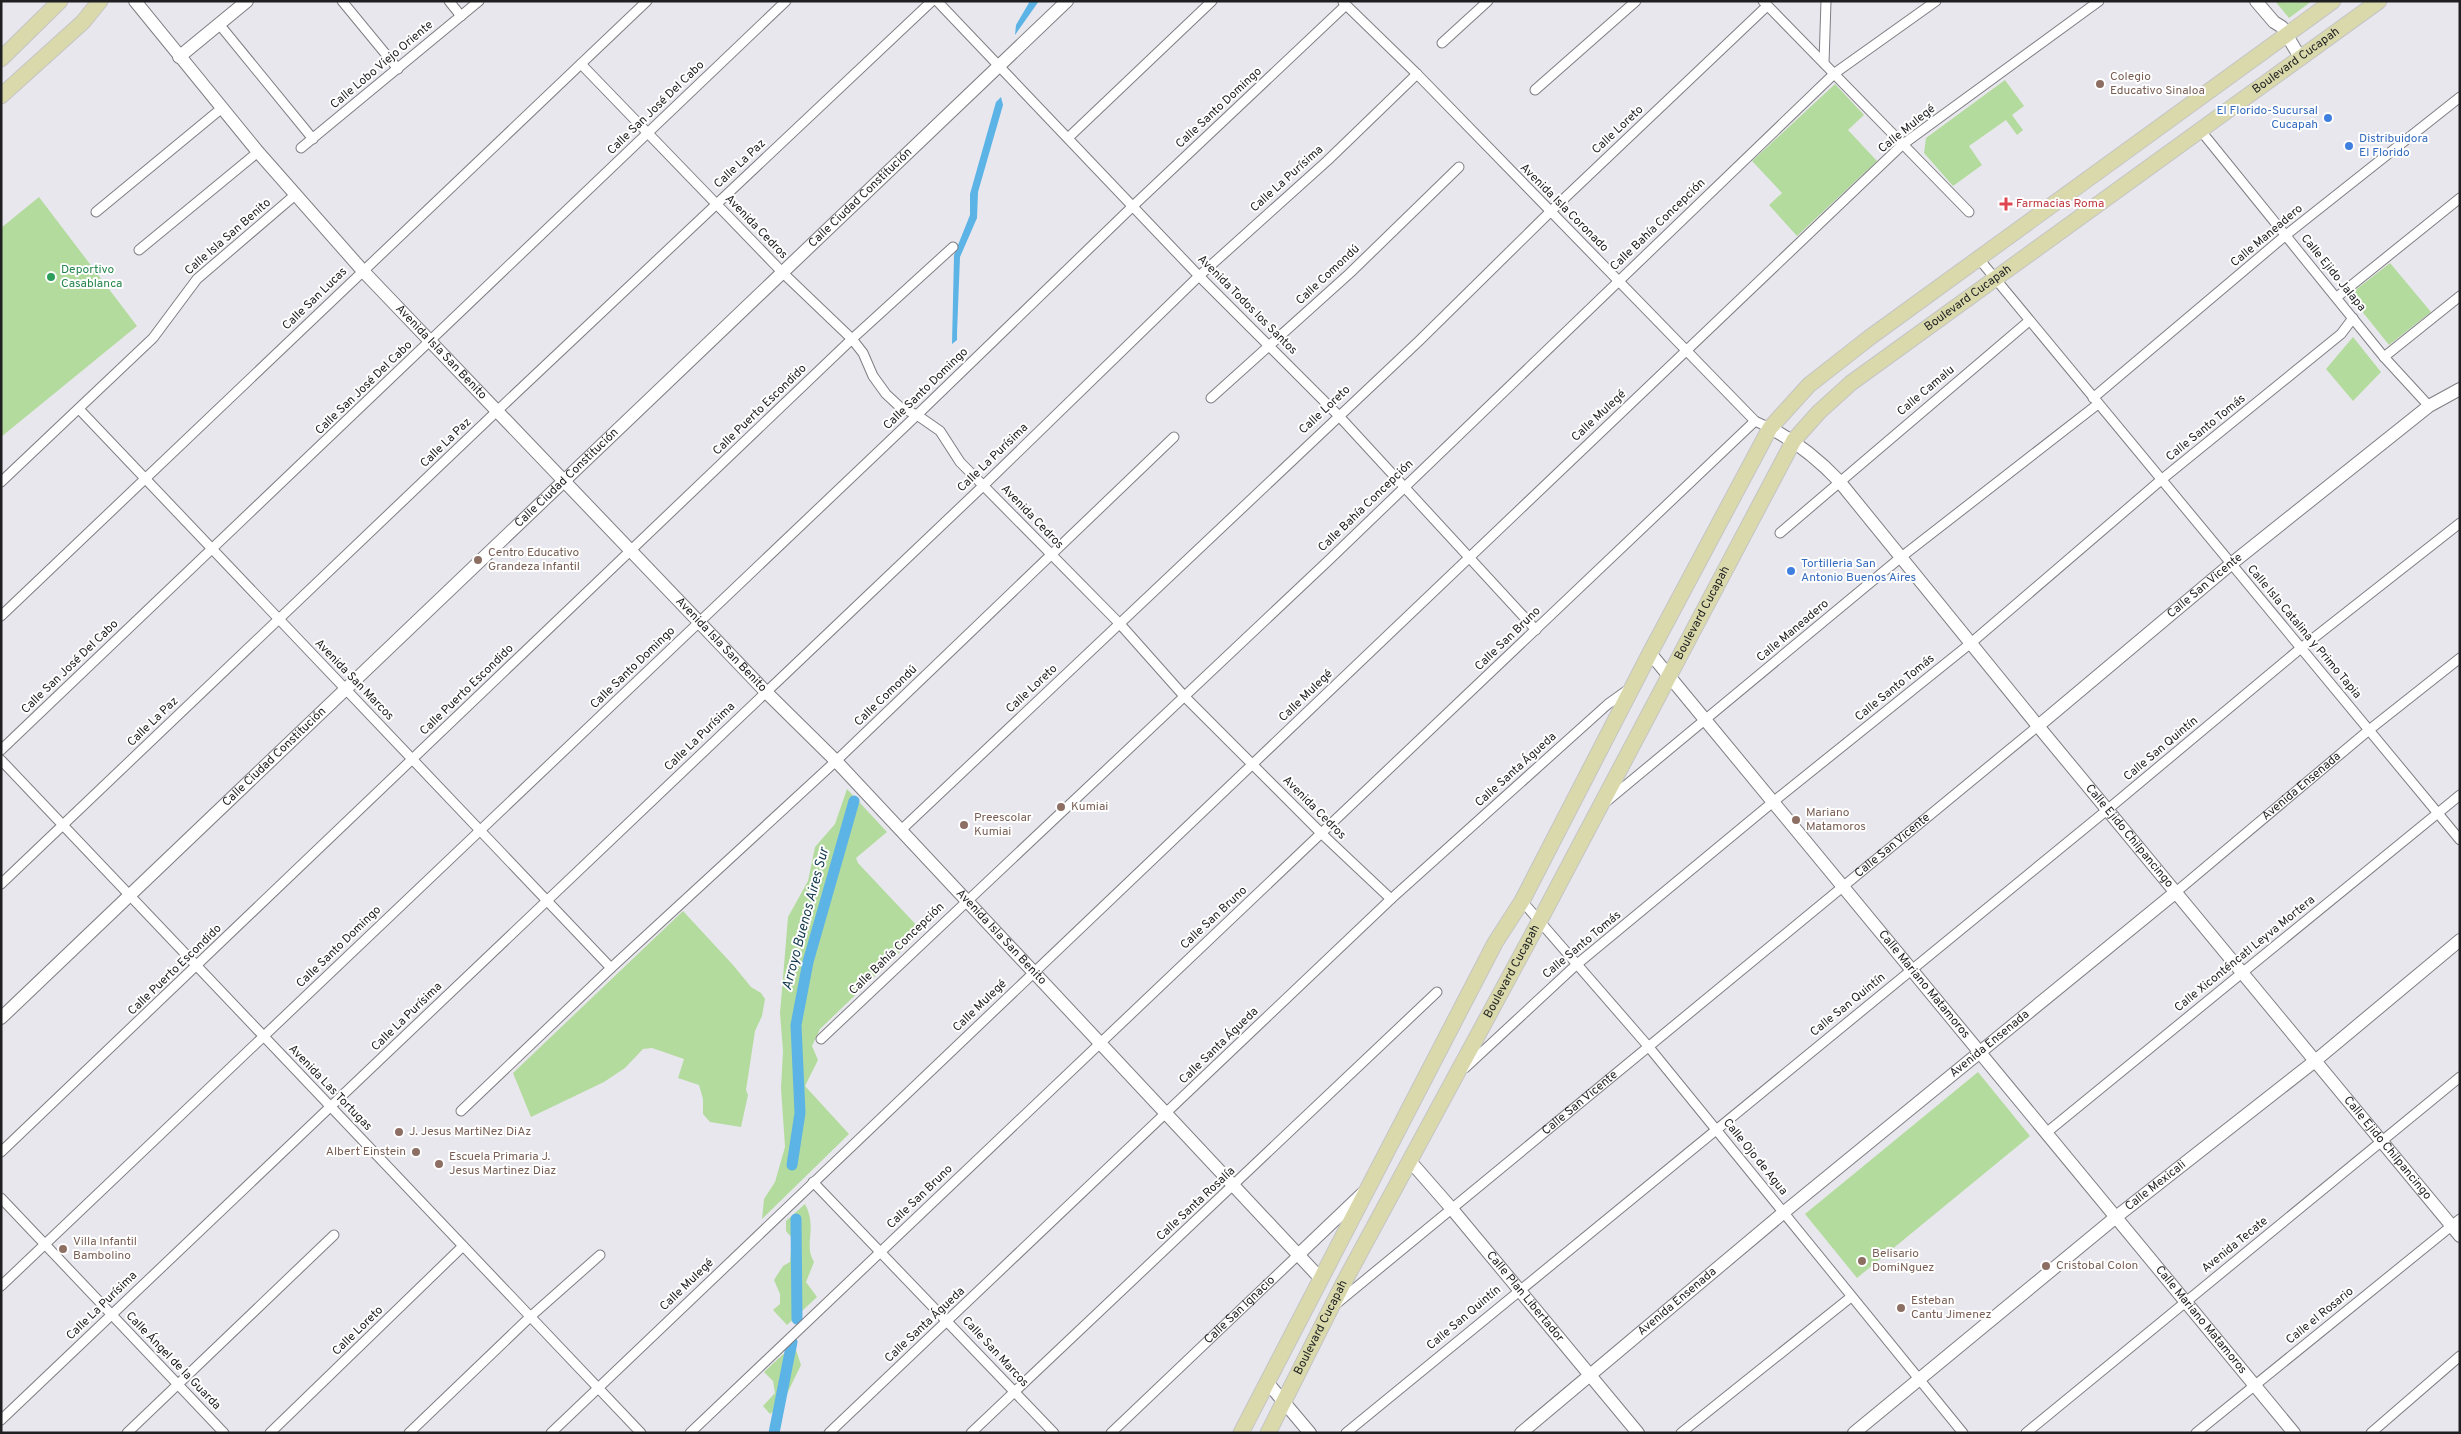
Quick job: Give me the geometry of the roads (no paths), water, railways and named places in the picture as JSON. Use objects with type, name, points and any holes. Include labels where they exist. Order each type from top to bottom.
[{"type":"main road","points":[[1,59],[60,1]]},
{"type":"main road","points":[[1,96],[83,22],[100,1]]},
{"type":"main road","name":"Boulevard Cucapah","points":[[1241,1433],[1495,943],[1522,901],[1650,652],[1770,428],[1810,385],[1869,338],[1979,259],[2286,31],[2333,1]]},
{"type":"main road","name":"Boulevard Cucapah","points":[[1268,1433],[1330,1309],[1670,677],[1794,440],[1851,383],[2379,1]]},
{"type":"main road","points":[[1495,943],[1506,945],[1514,951],[1517,960]]},
{"type":"street","name":"Avenida Isla San Benito","points":[[135,1],[258,152],[363,271],[766,692],[836,762],[1101,1042],[1320,1278]]},
{"type":"street","points":[[179,57],[247,1]]},
{"type":"street","points":[[342,1],[398,69]]},
{"type":"street","points":[[449,1],[461,16]]},
{"type":"street","name":"Calle Lobo Viejo Oriente","points":[[301,148],[479,1]]},
{"type":"street","name":"Calle San Lucas","points":[[1,616],[647,1]]},
{"type":"street","name":"Calle San José Del Cabo","points":[[1,750],[786,1]]},
{"type":"street","name":"Calle La Paz","points":[[1,884],[497,411],[932,1]]},
{"type":"street","name":"Avenida Todos los Santos","points":[[937,1],[1199,276],[1338,415],[1467,558],[1536,630]]},
{"type":"street","name":"Calle Ciudad Constitución","points":[[1,1018],[1068,1]]},
{"type":"street","points":[[1068,138],[1212,1]]},
{"type":"street","points":[[1442,43],[1488,1]]},
{"type":"street","points":[[1535,90],[1636,1]]},
{"type":"street","points":[[1824,63],[1826,1]]},
{"type":"street","name":"Calle Bahía Concepción","points":[[821,1039],[1403,488],[1835,73],[1936,1]]},
{"type":"street","name":"Calle Mulegé","points":[[551,1433],[1902,145],[2099,1]]},
{"type":"street","points":[[2256,1],[2274,22],[2286,31]]},
{"type":"street","points":[[2268,1],[2282,18],[2286,31],[2301,59]]},
{"type":"street","name":"Avenida Isla Coronado","points":[[1345,3],[1417,74],[1755,421],[1770,428]]},
{"type":"street","name":"Calle Santo Domingo","points":[[1,1286],[917,415],[1345,3]]},
{"type":"street","points":[[1765,4],[1835,73],[1902,145],[1969,212]]},
{"type":"street","name":"Calle Loreto","points":[[900,831],[1338,415],[1420,340],[1765,4]]},
{"type":"street","points":[[219,24],[313,139]]},
{"type":"street","name":"Avenida Cedros","points":[[581,64],[783,273],[852,339],[863,353],[873,376],[886,394],[900,407],[917,415],[940,431],[960,462],[1120,624],[1184,696],[1322,834],[1391,899]]},
{"type":"street","name":"Calle La Purísima","points":[[1,1420],[984,485],[1199,276],[1326,161],[1417,74]]},
{"type":"street","name":"Calle Maneadero","points":[[1601,806],[1900,558],[2096,401],[2286,236],[2460,96]]},
{"type":"street","points":[[96,212],[222,108]]},
{"type":"street","name":"Calle Ejido Jalapa","points":[[2201,131],[2337,297],[2384,358],[2429,406]]},
{"type":"street","points":[[139,250],[258,152]]},
{"type":"street","name":"Calle Comondú","points":[[1211,398],[1270,347],[1350,273],[1459,167]]},
{"type":"street","name":"Calle Isla San Benito","points":[[1,482],[153,338],[172,316],[197,279],[295,195]]},
{"type":"street","points":[[2337,297],[2460,198]]},
{"type":"street","name":"Calle Puerto Escondido","points":[[1,1152],[852,339],[953,247]]},
{"type":"street","name":"Calle Isla Catalina y Primo Tapia","points":[[1979,259],[2460,840]]},
{"type":"street","points":[[2384,358],[2460,296]]},
{"type":"street","name":"Calle Santo Tomás","points":[[1454,1079],[1576,965],[1773,802],[1971,643],[2161,480],[2341,334],[2353,318]]},
{"type":"street","name":"Calle Camalu","points":[[1780,533],[2029,321]]},
{"type":"street","name":"Calle San Vicente","points":[[1330,1309],[1648,1046],[1844,888],[2231,564],[2429,406],[2460,388]]},
{"type":"street","name":"Avenida San Marcos","points":[[79,409],[611,968]]},
{"type":"street","name":"Calle San Bruno","points":[[690,1433],[1755,421]]},
{"type":"street","name":"Calle Ejido Chilpancingo","points":[[1770,428],[1794,440],[1822,462],[1839,481],[1900,558],[2381,1141],[2456,1222],[2460,1236]]},
{"type":"street","name":"Calle Comondú","points":[[461,1111],[611,968],[836,762],[1174,438]]},
{"type":"street","name":"Calle San Quintín","points":[[1346,1433],[1519,1289],[2107,810],[2301,648],[2460,523]]},
{"type":"street","name":"Calle Mariano Matamoros","points":[[1650,652],[2294,1433]]},
{"type":"street","name":"Avenida Ensenada","points":[[1521,1433],[1783,1213],[2176,892],[2369,730],[2460,658]]},
{"type":"street","name":"Calle Santa Águeda","points":[[829,1433],[1391,899],[1608,704],[1633,686]]},
{"type":"street","name":"Avenida Las Tortugas","points":[[1,760],[641,1433]]},
{"type":"street","name":"Calle Xiconténcatl Leyva Mortera","points":[[2046,1133],[2241,972],[2460,796]]},
{"type":"street","name":"Calle Ojo de Agua","points":[[1522,901],[1648,1046],[1850,1297],[1963,1433]]},
{"type":"street","name":"Calle Mexicali","points":[[1854,1433],[2116,1217],[2315,1061],[2460,940]]},
{"type":"street","name":"Calle Santa Rosalía","points":[[972,1433],[1014,1391],[1437,992]]},
{"type":"street","name":"Avenida Tecate","points":[[2026,1433],[2460,1077]]},
{"type":"street","name":"Calle Plan Libertador","points":[[1410,1161],[1638,1433]]},
{"type":"street","name":"Calle San Marcos","points":[[813,1182],[948,1320],[1054,1433]]},
{"type":"street","name":"Calle San Ignacio","points":[[1112,1433],[1368,1189]]},
{"type":"street","name":"Calle Ángel de la Guarda","points":[[1,1198],[224,1433]]},
{"type":"street","name":"Calle el Rosario","points":[[2196,1433],[2456,1222]]},
{"type":"street","points":[[127,1433],[334,1236]]},
{"type":"street","name":"Calle Loreto","points":[[270,1433],[463,1246]]},
{"type":"street","points":[[409,1433],[530,1317],[600,1255]]},
{"type":"street","points":[[1681,1433],[1850,1297]]},
{"type":"street","points":[[2371,1433],[2460,1356]]},
{"type":"street","points":[[1266,1382],[1310,1433]]},
{"type":"water","points":[[1030,1],[1039,1],[1015,35],[1016,25]]},
{"type":"water","points":[[1001,97],[1003,105],[978,192],[977,218],[960,257],[957,340],[952,344],[954,255],[970,215],[970,194],[996,102]]},
{"type":"waterway","name":"Arroyo Buenos Aires Sur","points":[[792,1165],[800,1113],[796,1025],[808,962],[854,801]]},
{"type":"waterway","name":"Arroyo Buenos Aires Sur","points":[[796,1219],[797,1319]]},
{"type":"waterway","name":"Arroyo Buenos Aires Sur","points":[[774,1433],[792,1342]]},
{"type":"place","name":"Colegio Educativo Sinaloa","points":[[2100,84]]},
{"type":"place","name":"El Florido-Sucursal Cucapah","points":[[2328,118]]},
{"type":"place","name":"Distribuidora El Florido","points":[[2349,146]]},
{"type":"place","name":"Farmacias Roma","points":[[2006,204]]},
{"type":"place","name":"Deportivo Casablanca","points":[[51,277]]},
{"type":"place","name":"Centro Educativo Grandeza Infantil","points":[[478,560]]},
{"type":"place","name":"Tortilleria San Antonio Buenos Aires","points":[[1791,571]]},
{"type":"place","name":"Kumiai","points":[[1061,807]]},
{"type":"place","name":"Mariano Matamoros","points":[[1796,820]]},
{"type":"place","name":"Preescolar Kumiai","points":[[964,825]]},
{"type":"place","name":"J. Jesus MartiNez DiAz","points":[[399,1132]]},
{"type":"place","name":"Albert Einstein","points":[[416,1152]]},
{"type":"place","name":"Escuela Primaria J. Jesus Martinez Diaz","points":[[439,1164]]},
{"type":"place","name":"Villa Infantil Bambolino","points":[[63,1249]]},
{"type":"place","name":"Belisario DomiNguez","points":[[1862,1261]]},
{"type":"place","name":"Cristobal Colon","points":[[2046,1266]]},
{"type":"place","name":"Esteban Cantu Jimenez","points":[[1901,1308]]}]
